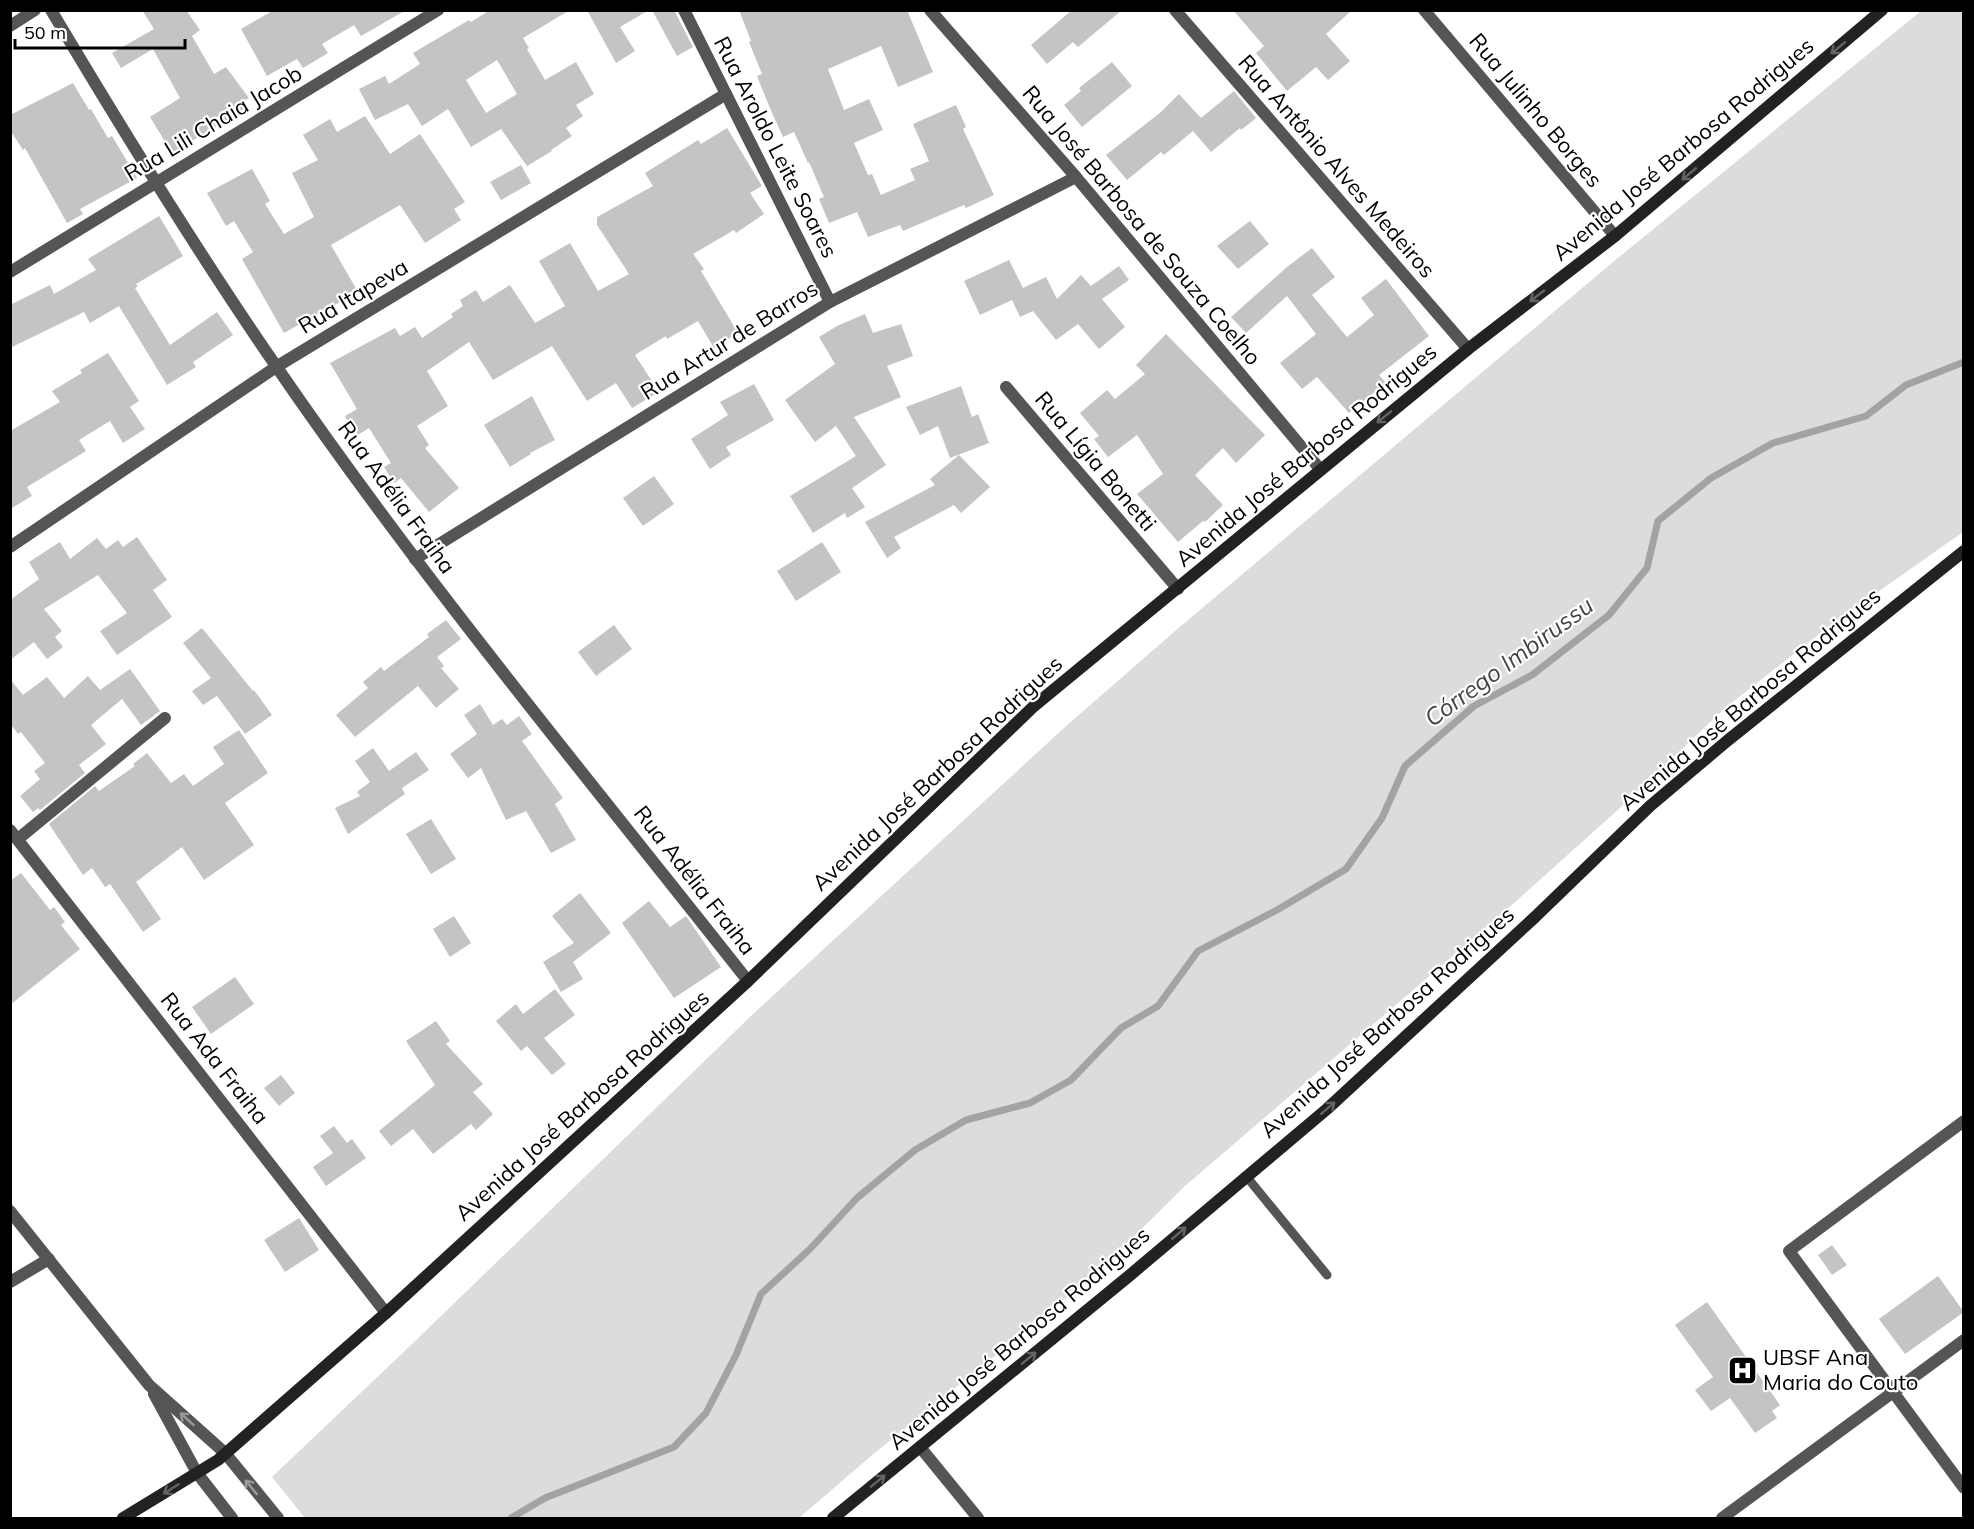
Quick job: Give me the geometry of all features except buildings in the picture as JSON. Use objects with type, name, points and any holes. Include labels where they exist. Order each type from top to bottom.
[{"type":"main road","name":"Avenida José Barbosa Rodrigues","points":[[123,1518],[197,1473],[225,1453],[386,1313],[748,981],[1034,706],[1468,349],[1616,236],[1882,10]]},
{"type":"main road","name":"Avenida José Barbosa Rodrigues","points":[[833,1518],[1129,1276],[1344,1093],[1526,926],[1650,806],[1726,741],[1964,551]]},
{"type":"street","points":[[10,26],[35,10]]},
{"type":"street","name":"Rua Adélia Fraiha","points":[[51,10],[155,183],[276,367],[415,559],[748,981]]},
{"type":"street","name":"Rua Lili Chaia Jacob","points":[[10,272],[438,10]]},
{"type":"street","name":"Rua Aroldo Leite Soares","points":[[684,10],[830,302]]},
{"type":"street","name":"Rua José Barbosa de Souza Coelho","points":[[930,10],[1076,177],[1320,469]]},
{"type":"street","name":"Rua Antônio Alves Medeiros","points":[[1175,10],[1468,349]]},
{"type":"street","name":"Rua Julinho Borges","points":[[1424,10],[1616,236]]},
{"type":"street","name":"Rua Itapeva","points":[[10,547],[276,367],[726,94]]},
{"type":"street","name":"Rua Artur de Barros","points":[[415,559],[830,302],[1076,177]]},
{"type":"street","name":"Rua Lígia Bonetti","points":[[1006,387],[1178,589]]},
{"type":"street","points":[[14,834],[165,718]]},
{"type":"street","name":"Rua Ada Fraiha","points":[[14,834],[386,1313]]},
{"type":"street","points":[[1964,1121],[1789,1251],[1964,1488]]},
{"type":"street","points":[[10,1211],[149,1385],[225,1453],[278,1518]]},
{"type":"street","points":[[10,1282],[49,1259]]},
{"type":"street","points":[[1722,1518],[1964,1340]]},
{"type":"street","points":[[149,1385],[197,1473],[232,1518]]},
{"type":"street","points":[[920,1447],[978,1518]]},
{"type":"lane","points":[[1246,1176],[1327,1275]]},
{"type":"shaded area","points":[[1921,11],[1963,11],[1963,532],[1828,627],[1724,709],[1620,808],[1504,912],[1185,1186],[1095,1275],[871,1456],[799,1518],[305,1518],[272,1477],[752,1015],[1065,727],[1175,631],[1613,262]]},
{"type":"waterway","name":"Córrego Imbirussu","points":[[511,1518],[545,1498],[674,1447],[706,1413],[736,1355],[761,1294],[810,1249],[857,1198],[915,1150],[966,1120],[1030,1103],[1071,1080],[1121,1028],[1158,1006],[1198,951],[1277,910],[1346,869],[1382,818],[1405,766],[1474,706],[1532,675],[1609,615],[1647,568],[1658,521],[1711,478],[1773,443],[1866,416],[1906,385],[1964,362]]},
{"type":"place","name":"UBSF Ana Maria do Couto","points":[[1742,1370]]}]
